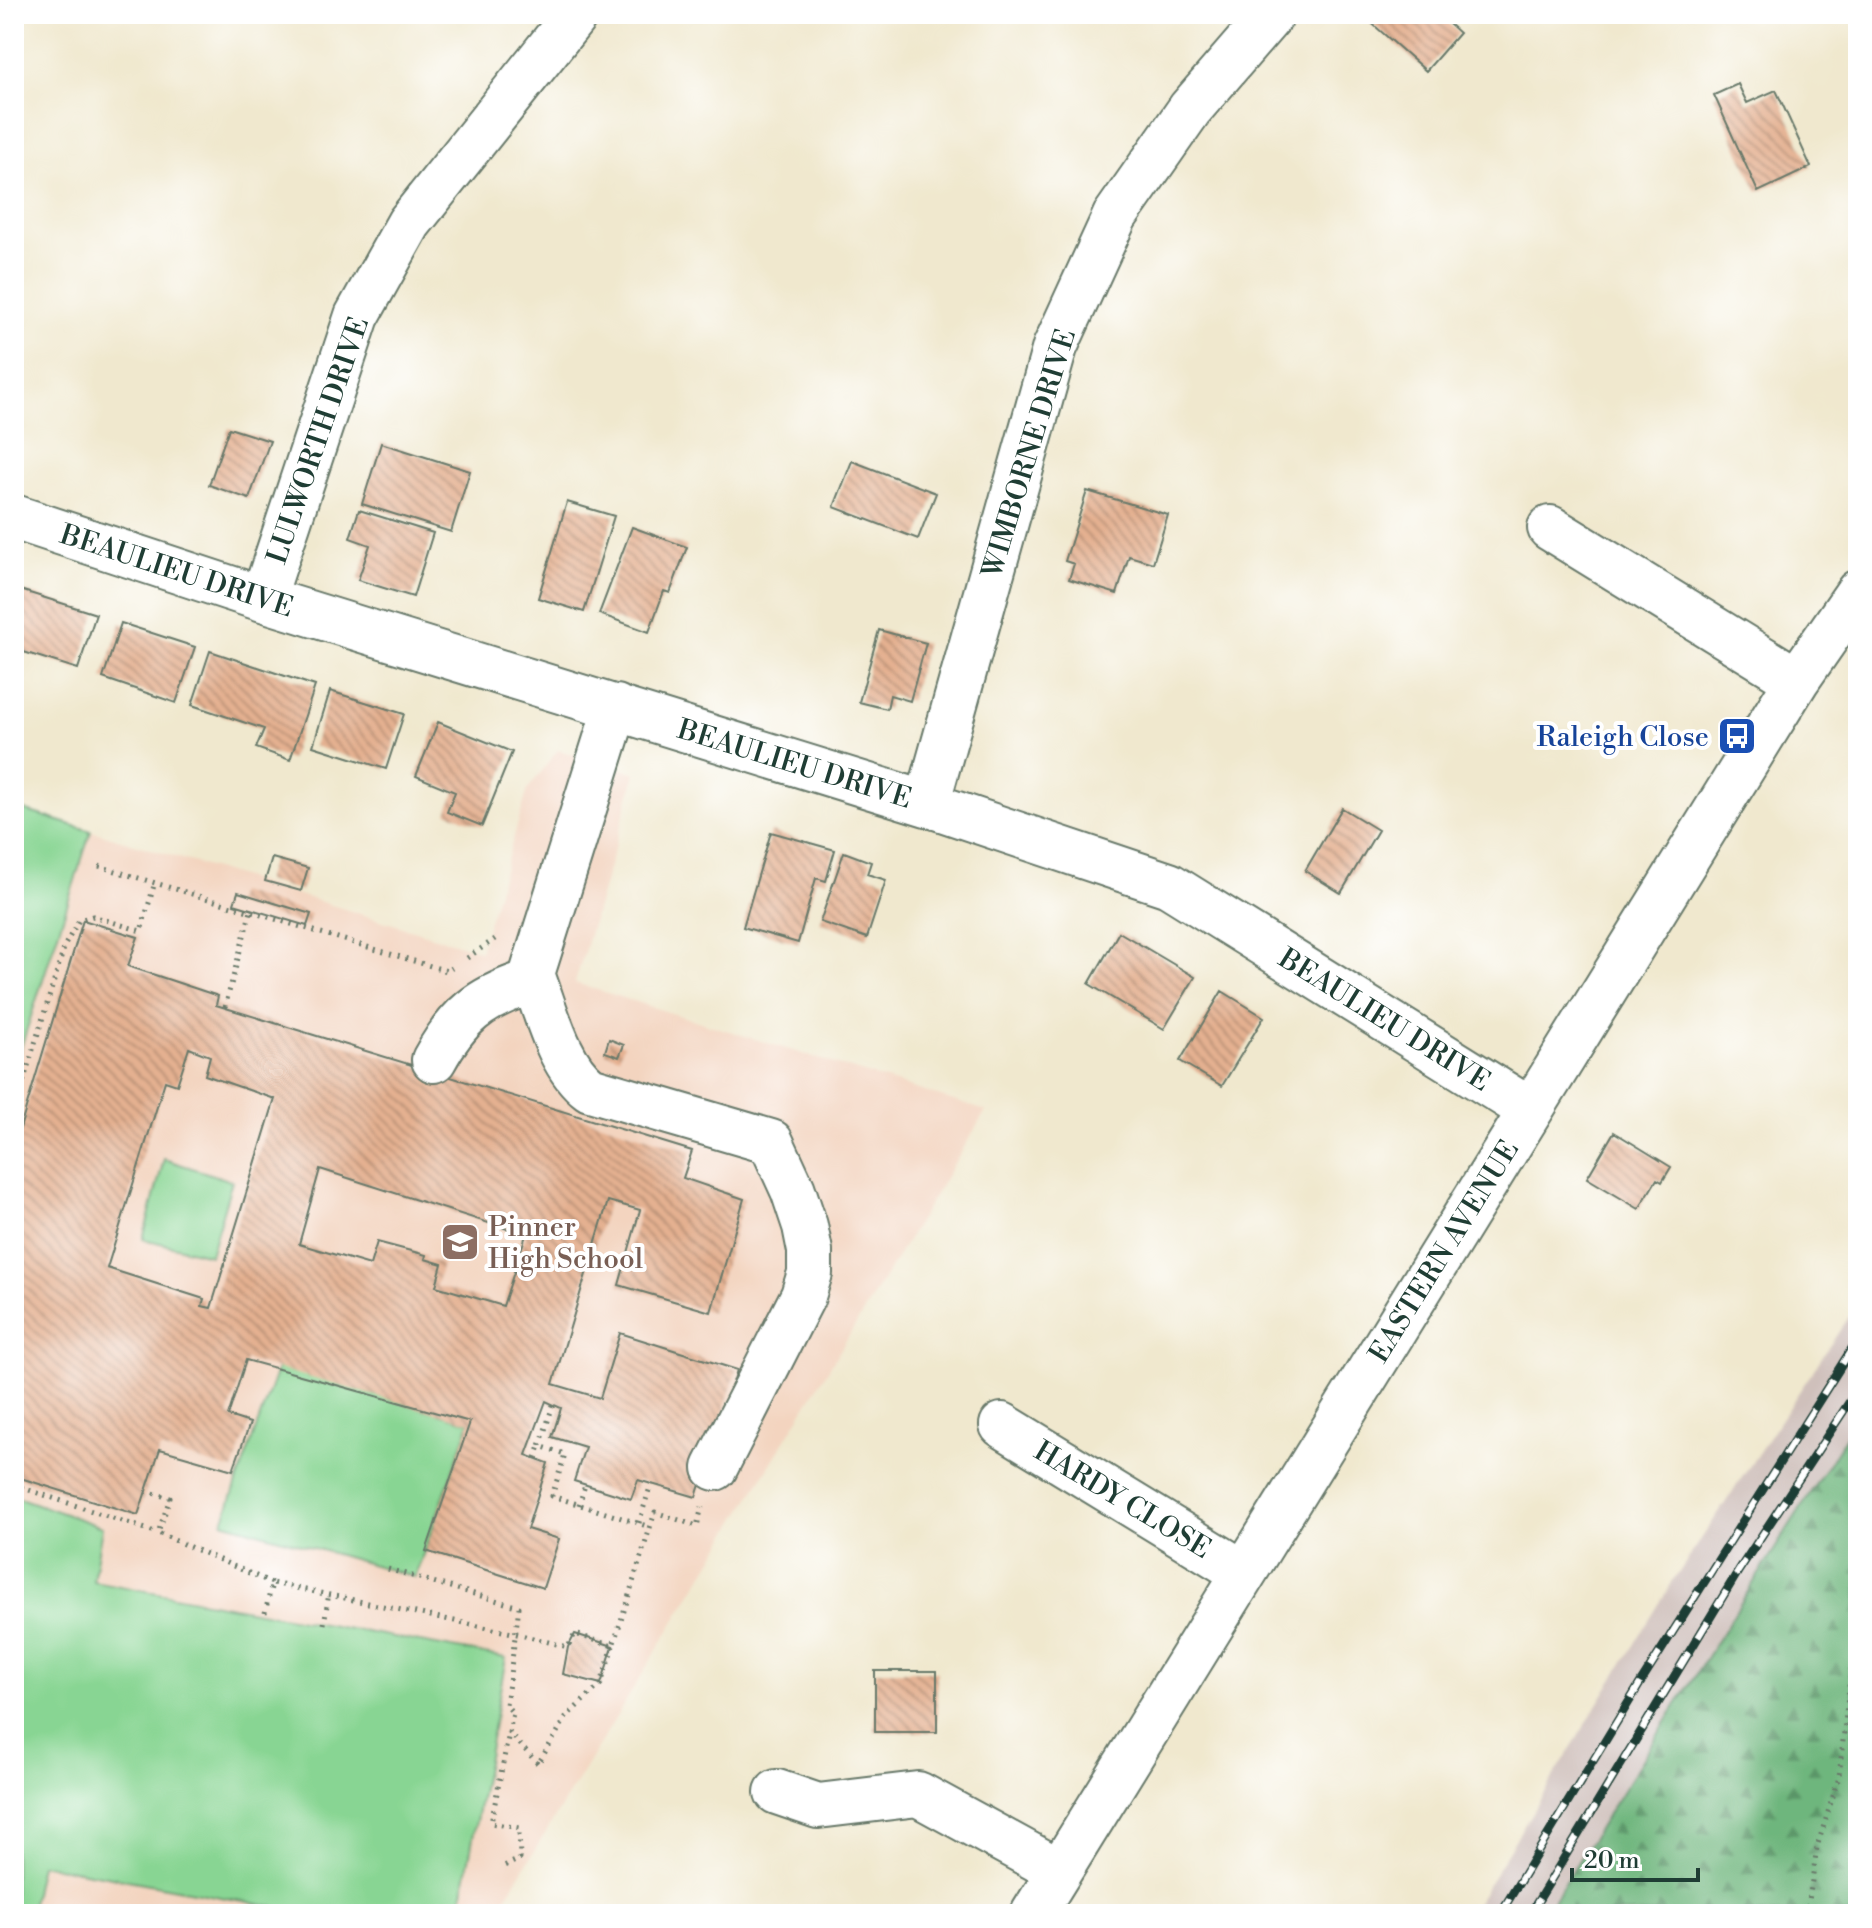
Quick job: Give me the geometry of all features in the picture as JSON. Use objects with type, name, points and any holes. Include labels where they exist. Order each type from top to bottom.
[{"type":"street","name":"LULWORTH DRIVE","points":[[263,599],[357,316],[409,223],[576,14]]},
{"type":"street","name":"WIMBORNE DRIVE","points":[[927,804],[1055,347],[1115,216],[1190,109],[1272,14]]},
{"type":"street","name":"BEAULIEU DRIVE","points":[[14,517],[263,599],[927,804],[1169,885],[1530,1110]]},
{"type":"street","points":[[1550,528],[1797,680]]},
{"type":"street","name":"EASTERN AVENUE","points":[[1033,1914],[1797,680],[1858,592]]},
{"type":"street","points":[[434,1060],[447,1036],[470,1011],[491,996],[527,983],[532,974],[616,707]]},
{"type":"street","points":[[532,974],[560,1046],[578,1080],[590,1089],[771,1142],[793,1190],[810,1251],[806,1290],[715,1468]]},
{"type":"street","name":"HARDY CLOSE","points":[[1002,1425],[1244,1573]]},
{"type":"street","points":[[777,1792],[818,1806],[918,1794],[1059,1871]]},
{"type":"path","points":[[99,866],[447,971],[506,933]]},
{"type":"path","points":[[14,1112],[65,945],[79,920],[93,916],[141,931],[155,882]]},
{"type":"path","points":[[225,1007],[251,910]]},
{"type":"path","points":[[536,1458],[553,1405]]},
{"type":"path","points":[[540,1446],[565,1454],[552,1496],[650,1527]]},
{"type":"path","points":[[509,1732],[538,1764],[567,1716],[601,1684],[655,1512],[697,1526],[715,1468]]},
{"type":"path","points":[[639,1523],[651,1484]]},
{"type":"path","points":[[14,1485],[158,1533],[272,1583],[568,1647],[575,1634],[613,1646]]},
{"type":"path","points":[[579,1505],[585,1485]]},
{"type":"path","points":[[146,1491],[170,1498],[158,1533]]},
{"type":"path","points":[[388,1569],[519,1607],[506,1705],[513,1713],[491,1823],[519,1828],[520,1859],[504,1866]]},
{"type":"path","points":[[265,1613],[272,1583]]},
{"type":"path","points":[[324,1624],[329,1593]]},
{"type":"path","points":[[1807,1914],[1817,1847],[1839,1777],[1858,1605]]},
{"type":"shaded area","name":"Pinner High School","points":[[558,750],[636,773],[575,983],[986,1111],[496,1914],[43,1914],[14,1911],[14,807],[480,951],[528,789]]},
{"type":"shaded area","points":[[1858,1303],[1858,1417],[1545,1914],[1470,1914],[1670,1586]]},
{"type":"green space","points":[[14,807],[91,831],[14,1069]]},
{"type":"green space","points":[[164,1159],[232,1181],[210,1255],[143,1239]]},
{"type":"green space","points":[[278,1367],[470,1422],[415,1577],[223,1522]]},
{"type":"green space","points":[[1858,1417],[1858,1914],[1545,1914]]},
{"type":"green space","points":[[14,1496],[102,1527],[93,1581],[506,1658],[459,1914],[313,1914],[40,1864],[30,1913],[14,1911]]},
{"type":"building","points":[[1373,14],[1438,14],[1459,33],[1426,71],[1368,20]]},
{"type":"building","points":[[1738,84],[1747,103],[1776,90],[1811,167],[1758,192],[1714,95]]},
{"type":"building","points":[[229,428],[270,441],[249,499],[209,485]]},
{"type":"building","points":[[381,443],[470,471],[451,532],[362,504]]},
{"type":"building","points":[[852,461],[936,493],[918,539],[834,507]]},
{"type":"building","points":[[1087,491],[1168,515],[1153,563],[1129,556],[1117,594],[1069,579],[1074,564],[1065,561]]},
{"type":"building","points":[[567,502],[614,516],[584,612],[538,598]]},
{"type":"building","points":[[359,510],[433,533],[413,597],[358,580],[370,545],[350,538]]},
{"type":"building","points":[[632,527],[687,547],[670,593],[664,591],[649,632],[599,614]]},
{"type":"building","points":[[20,590],[96,614],[78,669],[14,649],[14,609]]},
{"type":"building","points":[[121,623],[195,647],[176,703],[103,678]]},
{"type":"building","points":[[879,630],[926,643],[910,701],[890,695],[887,709],[859,702]]},
{"type":"building","points":[[210,651],[315,686],[290,760],[256,748],[264,729],[192,705]]},
{"type":"building","points":[[330,691],[404,714],[386,769],[313,746]]},
{"type":"building","points":[[438,722],[512,752],[482,826],[447,812],[455,792],[416,776]]},
{"type":"building","points":[[1342,808],[1378,830],[1341,893],[1305,871]]},
{"type":"building","points":[[771,832],[835,850],[826,881],[816,878],[798,943],[743,927]]},
{"type":"building","points":[[844,852],[871,862],[867,874],[886,880],[867,938],[820,922]]},
{"type":"building","points":[[272,858],[308,868],[301,891],[265,881]]},
{"type":"building","points":[[238,892],[311,914],[307,926],[234,904]]},
{"type":"building","name":"Pinner High School","points":[[83,920],[138,937],[128,966],[218,996],[216,1005],[692,1151],[683,1178],[744,1199],[711,1312],[619,1285],[640,1210],[608,1201],[553,1384],[600,1398],[620,1333],[737,1370],[696,1497],[638,1480],[631,1499],[574,1481],[585,1447],[552,1437],[561,1408],[546,1401],[526,1455],[548,1463],[527,1529],[559,1539],[543,1588],[426,1551],[470,1422],[246,1360],[228,1416],[250,1423],[233,1470],[160,1449],[138,1515],[14,1476],[14,1148]],"holes":[[[189,1048],[210,1056],[205,1075],[275,1099],[211,1308],[202,1306],[204,1299],[107,1268],[165,1081],[177,1085]],[[320,1169],[526,1235],[503,1306],[436,1286],[442,1264],[425,1259],[426,1255],[377,1242],[370,1265],[299,1244]]]},
{"type":"building","points":[[1119,932],[1195,977],[1164,1029],[1089,984]]},
{"type":"building","points":[[1222,991],[1264,1017],[1222,1086],[1180,1061]]},
{"type":"building","points":[[609,1039],[624,1045],[619,1057],[605,1052]]},
{"type":"building","points":[[1614,1132],[1671,1167],[1662,1182],[1657,1179],[1639,1209],[1587,1178]]},
{"type":"building","points":[[575,1634],[613,1646],[601,1684],[563,1674],[568,1647]]},
{"type":"building","points":[[875,1671],[937,1671],[937,1732],[875,1732]]},
{"type":"railway","points":[[1500,1914],[1641,1682],[1858,1339]]},
{"type":"railway","points":[[1530,1914],[1739,1570],[1858,1389]]},
{"type":"place","name":"Raleigh Close","points":[[1737,736]]},
{"type":"place","name":"Pinner High School","points":[[460,1242]]}]
